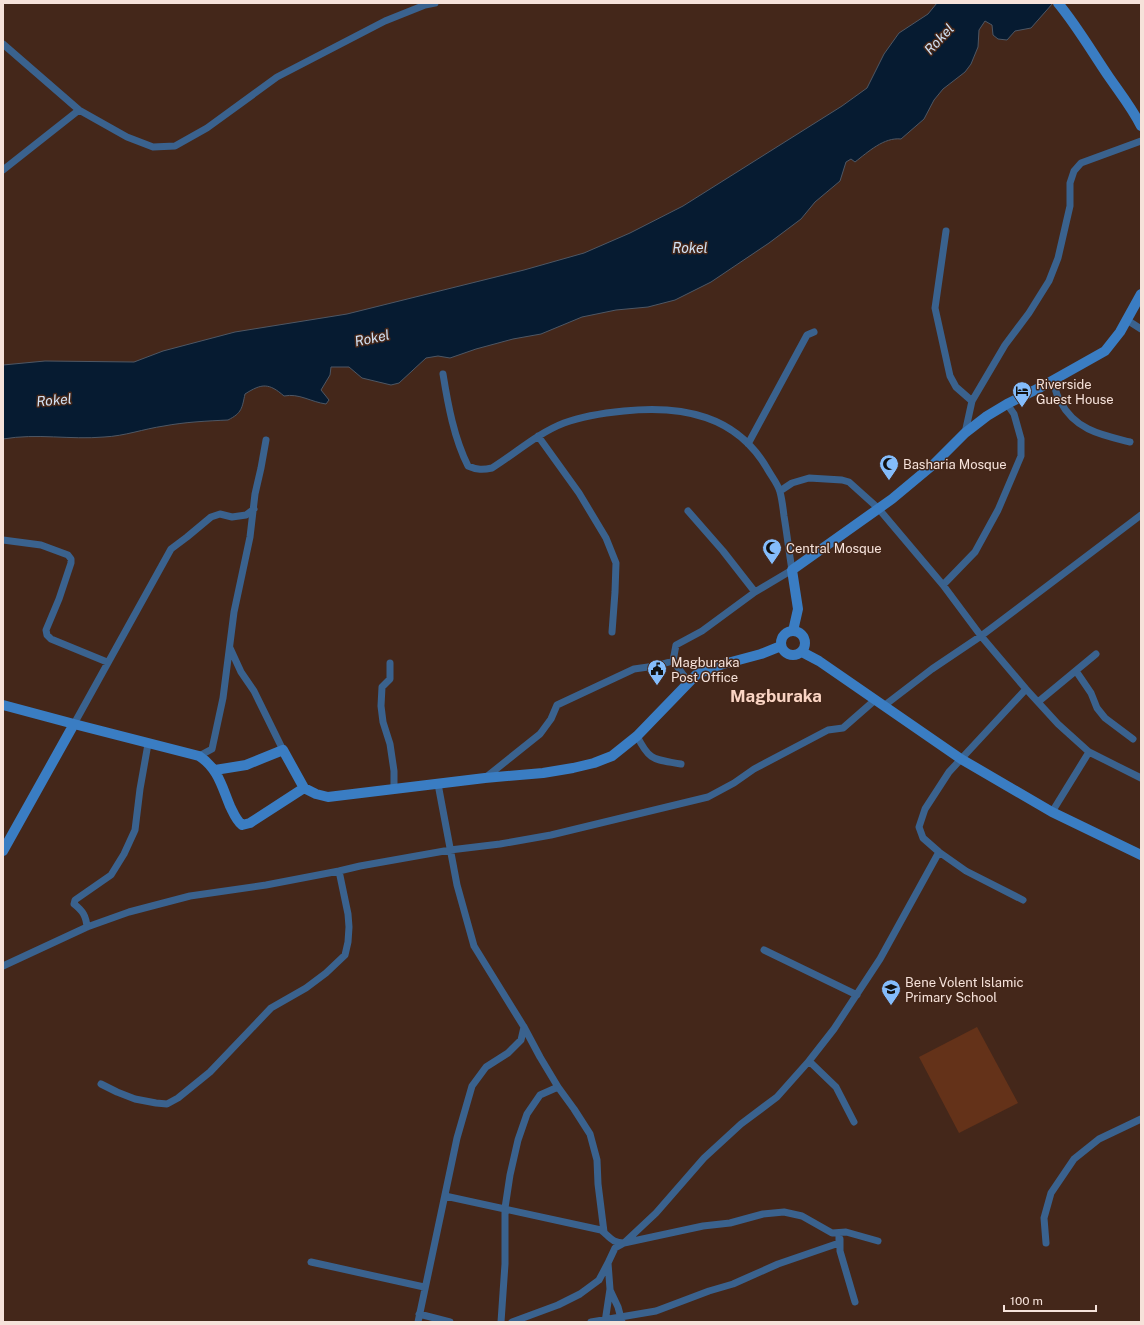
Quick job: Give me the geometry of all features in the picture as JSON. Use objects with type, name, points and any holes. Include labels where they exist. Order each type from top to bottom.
[{"type":"street","points":[[3,44],[79,110],[127,137],[153,147],[175,146],[206,128],[277,77],[385,21],[425,5],[435,3]]},
{"type":"street","points":[[1058,3],[1073,22],[1133,111],[1141,126]]},
{"type":"street","points":[[3,170],[79,110]]},
{"type":"street","points":[[965,433],[972,401],[1005,345],[1029,313],[1049,281],[1058,258],[1070,206],[1070,183],[1074,171],[1081,163],[1141,141]]},
{"type":"street","points":[[935,308],[946,231]]},
{"type":"street","points":[[934,291],[935,308],[950,376],[956,387],[972,401]]},
{"type":"street","points":[[672,661],[676,645],[702,631],[755,592],[792,570],[892,499],[934,464],[965,433],[987,416],[1104,351],[1120,332],[1141,294]]},
{"type":"street","points":[[1127,320],[1141,329]]},
{"type":"street","points":[[748,444],[807,335],[814,332]]},
{"type":"street","points":[[443,374],[447,401],[462,454],[468,466],[475,469],[482,470],[492,468],[538,436],[555,427],[584,417],[609,412],[655,409],[678,410],[695,414],[725,426],[741,437],[762,460],[780,491],[798,609],[793,631]]},
{"type":"street","points":[[1053,380],[1059,400],[1070,416],[1081,426],[1102,435],[1130,442]]},
{"type":"street","points":[[943,585],[975,552],[998,510],[1021,456],[1021,439],[1014,414],[1007,404]]},
{"type":"street","points":[[538,436],[579,493],[606,538],[616,563],[612,632]]},
{"type":"street","points":[[199,756],[212,750],[223,698],[234,612],[250,537],[255,494],[266,440]]},
{"type":"street","points":[[780,491],[792,483],[809,478],[842,480],[849,482],[878,508],[943,585],[981,636],[1058,724],[1089,752],[1141,778]]},
{"type":"street","points":[[3,851],[171,549],[211,517],[220,514],[232,517],[246,515],[254,509]]},
{"type":"street","points":[[688,511],[723,551],[755,592]]},
{"type":"street","points":[[884,705],[932,669],[981,636],[1141,515]]},
{"type":"street","points":[[3,540],[41,545],[68,555],[71,559],[70,567],[46,630],[47,635],[51,639],[107,662]]},
{"type":"street","points":[[793,631],[802,634],[806,645],[802,652],[796,656],[786,654],[781,646],[783,636],[793,631]]},
{"type":"street","points":[[230,648],[241,672],[254,691],[283,750],[304,788],[316,794],[328,797],[485,778],[542,773],[594,763],[612,756],[637,736],[688,681],[697,674],[720,665],[761,654],[781,646]]},
{"type":"street","points":[[802,652],[819,660],[961,759],[1052,812],[1141,855]]},
{"type":"street","points":[[1038,702],[1096,654]]},
{"type":"street","points":[[672,661],[688,681]]},
{"type":"street","points":[[485,778],[540,734],[557,705],[634,668],[654,666],[672,661]]},
{"type":"street","points":[[390,663],[390,679],[382,687],[381,706],[383,722],[390,744],[394,771],[394,789]]},
{"type":"street","points":[[1076,671],[1091,693],[1097,708],[1105,718],[1133,739]]},
{"type":"street","points":[[1023,900],[966,871],[939,852],[923,838],[919,827],[925,809],[949,772],[1026,689]]},
{"type":"street","points":[[3,966],[88,927],[129,912],[190,896],[266,885],[450,850],[500,844],[551,835],[708,797],[734,783],[754,768],[828,730],[843,728],[875,700]]},
{"type":"street","points":[[3,705],[148,744],[199,756],[208,762],[215,770],[235,817],[242,825],[250,823],[304,788]]},
{"type":"street","points":[[637,736],[648,754],[654,759],[681,764]]},
{"type":"street","points":[[88,927],[82,910],[74,904],[75,900],[111,875],[124,854],[135,830],[148,744]]},
{"type":"street","points":[[215,770],[246,765],[283,750]]},
{"type":"street","points":[[1052,812],[1089,752]]},
{"type":"street","points":[[438,784],[457,885],[474,946],[524,1027],[558,1088],[590,1134],[597,1160],[598,1191],[604,1232]]},
{"type":"street","points":[[512,1322],[558,1305],[580,1294],[599,1280],[615,1248],[624,1243],[656,1213],[704,1158],[741,1124],[777,1097],[809,1061],[834,1029],[857,995],[880,959],[939,852]]},
{"type":"street","points":[[101,1084],[129,1096],[156,1103],[167,1104],[178,1098],[210,1072],[270,1008],[306,988],[326,973],[345,955],[348,942],[348,914],[339,872]]},
{"type":"street","points":[[764,950],[857,995]]},
{"type":"street","points":[[450,1322],[418,1318],[457,1138],[472,1086],[486,1067],[508,1053],[521,1040],[524,1027]]},
{"type":"street","points":[[809,1061],[836,1087],[854,1122]]},
{"type":"street","points":[[500,1322],[505,1264],[504,1208],[518,1140],[527,1114],[540,1095],[558,1088]]},
{"type":"street","points":[[1046,1243],[1044,1218],[1051,1193],[1074,1159],[1098,1139],[1141,1119]]},
{"type":"street","points":[[445,1196],[601,1230],[617,1243],[624,1243],[704,1226],[730,1223],[763,1214],[784,1212],[802,1216],[832,1233],[846,1232],[878,1241]]},
{"type":"street","points":[[839,1233],[840,1251],[854,1302]]},
{"type":"street","points":[[591,1322],[621,1319],[656,1311],[709,1290],[733,1284],[778,1264],[839,1243],[839,1233]]},
{"type":"street","points":[[311,1262],[424,1287]]},
{"type":"street","points":[[605,1321],[610,1289],[608,1263]]},
{"type":"street","points":[[610,1289],[618,1307],[621,1319]]},
{"type":"shaded area","points":[[977,1027],[1018,1103],[959,1133],[919,1057]]},
{"type":"water","name":"Rokel","points":[[937,3],[1053,3],[1031,28],[1015,31],[1007,40],[998,39],[993,35],[992,25],[985,21],[979,30],[978,47],[971,64],[965,72],[943,89],[934,100],[924,119],[901,139],[888,140],[855,162],[851,159],[846,162],[840,181],[815,202],[801,219],[769,243],[711,282],[675,300],[648,307],[616,310],[582,317],[541,334],[513,339],[450,358],[438,356],[426,358],[399,383],[391,385],[362,378],[349,367],[331,367],[330,375],[321,390],[329,400],[326,404],[295,396],[284,396],[270,387],[261,386],[245,394],[241,410],[228,420],[156,427],[127,434],[91,438],[16,437],[3,439],[3,365],[45,361],[134,362],[163,351],[235,332],[347,314],[524,270],[584,253],[630,233],[683,206],[842,106],[867,88],[884,54],[899,33],[928,14]]},
{"type":"place","name":"Riverside Guest House","points":[[1022,408]]},
{"type":"place","name":"Basharia Mosque","points":[[889,481]]},
{"type":"place","name":"Central Mosque","points":[[772,565]]},
{"type":"place","name":"Magburaka Post Office","points":[[657,686]]},
{"type":"place","name":"Bene Volent Islamic Primary School","points":[[891,1006]]},
{"type":"district","name":"Magburaka","points":[[776,696]]}]
